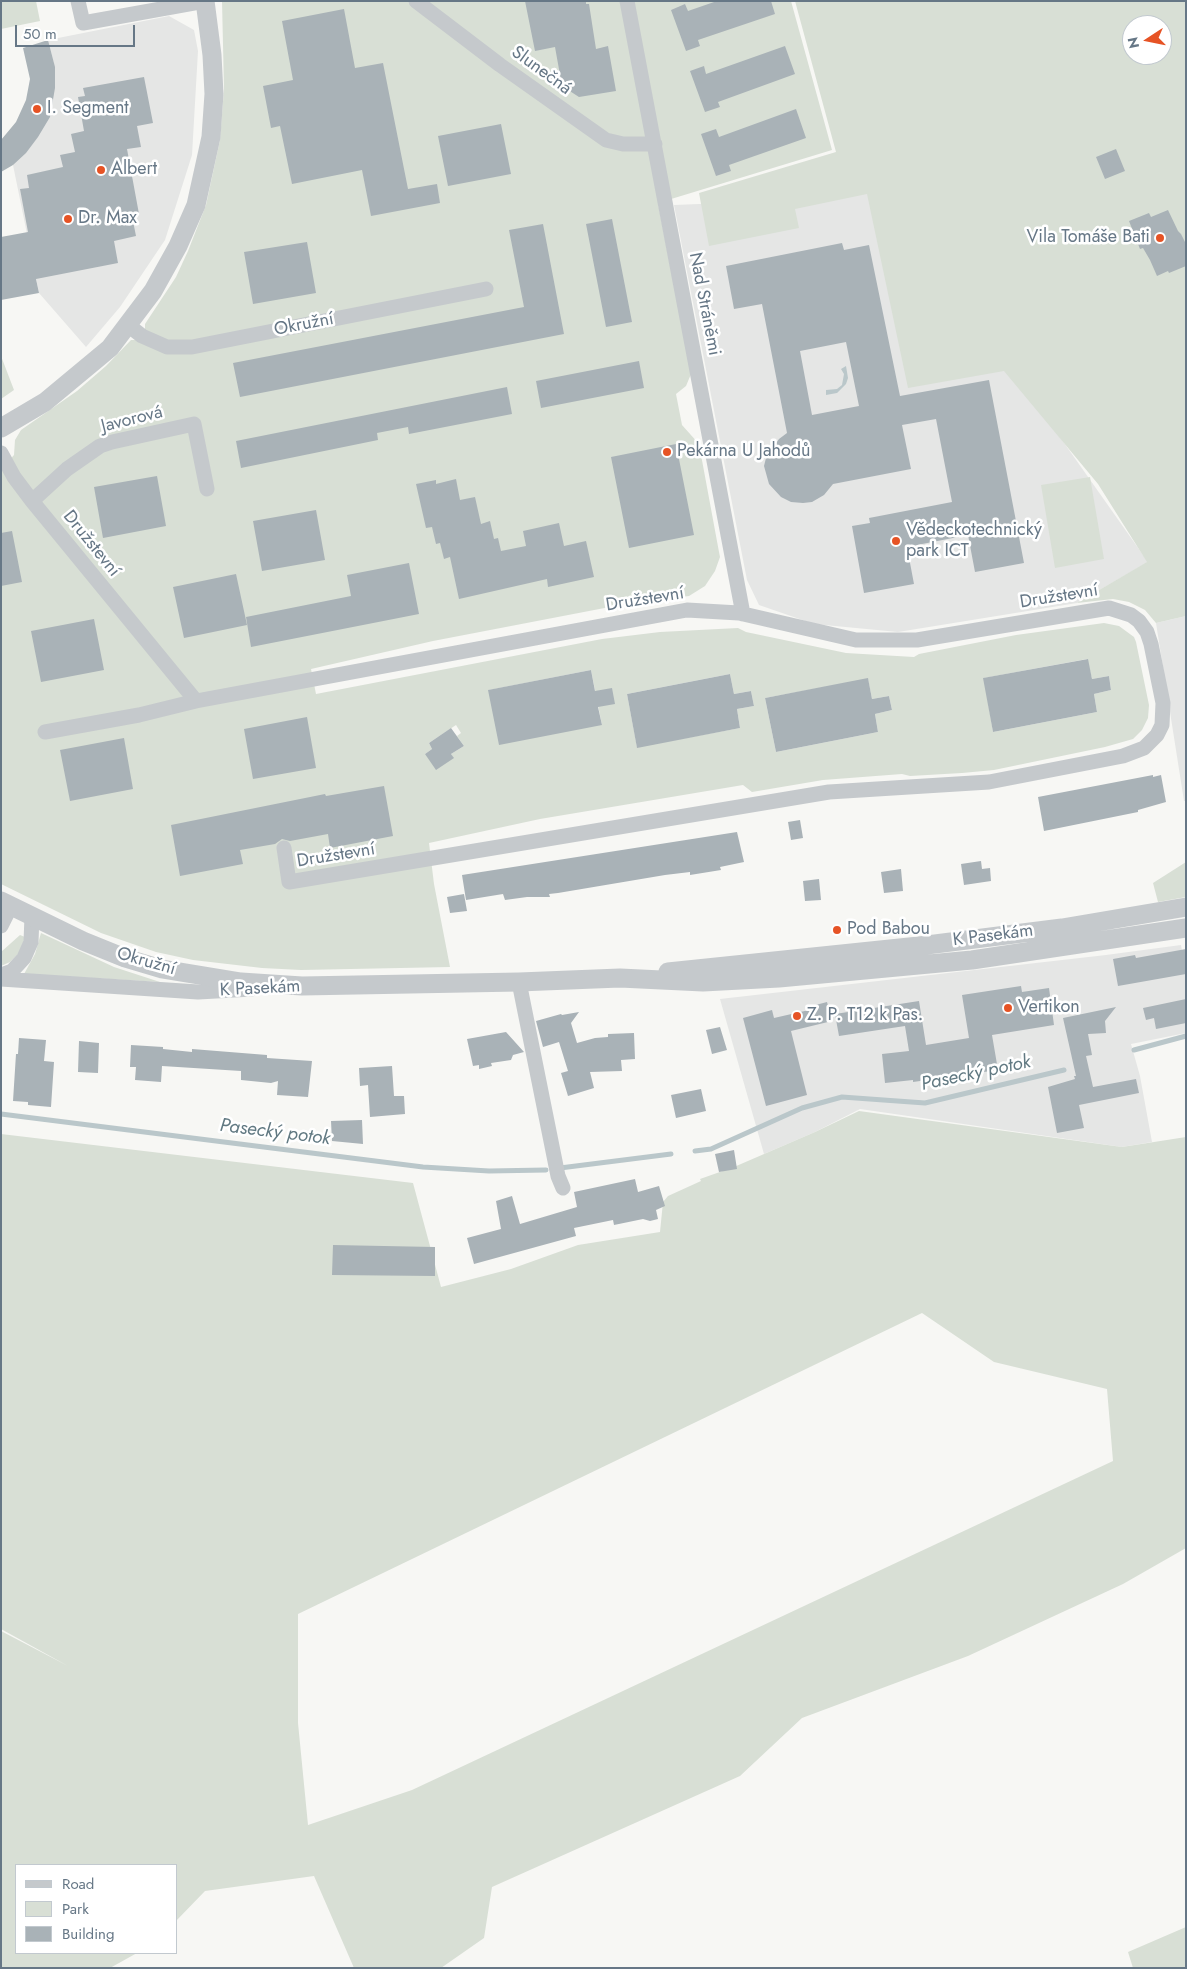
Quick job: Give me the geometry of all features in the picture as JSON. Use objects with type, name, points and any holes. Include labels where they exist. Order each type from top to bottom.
[{"type":"street","points":[[1,428],[45,402],[110,348],[153,291],[178,246],[196,205],[211,138],[214,94],[212,55],[205,1],[83,22],[78,1]]},
{"type":"street","name":"Slunečná","points":[[416,1],[606,140],[623,144],[655,144]]},
{"type":"street","name":"Nad Stráněmi","points":[[627,1],[743,614]]},
{"type":"street","name":"Okružní","points":[[128,325],[142,336],[167,347],[192,347],[486,289]]},
{"type":"street","name":"Javorová","points":[[32,501],[67,470],[100,446],[194,424],[208,489]]},
{"type":"street","name":"Družstevní","points":[[1,453],[14,477],[32,501],[196,701]]},
{"type":"street","name":"Družstevní","points":[[45,732],[139,715],[196,701],[687,610],[743,614],[856,640],[916,640],[1102,608],[1116,609],[1139,621],[1149,637],[1163,703],[1162,725],[1157,735],[1151,742],[1134,752],[989,782],[829,792],[290,882],[284,848]]},
{"type":"street","points":[[1,926],[6,903]]},
{"type":"street","name":"Okružní","points":[[6,903],[83,941],[125,958],[162,969],[241,982],[302,986]]},
{"type":"street","name":"K Pasekám","points":[[620,978],[703,967],[849,953],[1053,929],[1186,908]]},
{"type":"street","points":[[1,975],[12,970],[24,958],[31,942],[32,916]]},
{"type":"street","name":"K Pasekám","points":[[1,979],[198,992],[302,986],[620,978],[703,982],[817,976],[982,958],[1186,928]]},
{"type":"street","points":[[519,982],[558,1176],[563,1188]]},
{"type":"shaded area","points":[[169,16],[194,30],[198,51],[192,155],[165,240],[120,307],[86,347],[39,293],[13,165],[54,64],[48,40]]},
{"type":"shaded area","points":[[878,179],[1148,562],[1077,603],[898,632],[814,624],[759,605],[747,580],[674,205],[799,200]]},
{"type":"shaded area","points":[[846,366],[848,378],[846,384],[837,393],[826,395],[826,390],[837,389],[842,385],[844,374],[841,369]]},
{"type":"shaded area","points":[[1186,616],[1186,801],[1184,801],[1156,623]]},
{"type":"shaded area","points":[[1181,945],[1186,973],[1186,1033],[1131,1044],[1140,1076],[1152,1142],[1122,1147],[860,1109],[815,1132],[764,1154],[720,999]]},
{"type":"green space","points":[[1,1],[36,1],[40,21],[1,29]]},
{"type":"green space","points":[[222,1],[791,1],[832,150],[658,203],[691,374],[686,386],[676,394],[682,425],[699,444],[720,557],[715,571],[705,586],[689,596],[615,606],[433,641],[311,669],[316,694],[602,639],[660,632],[738,628],[746,632],[846,653],[914,657],[919,654],[1016,635],[1104,623],[1119,626],[1134,637],[1136,642],[1149,705],[1148,718],[1142,730],[1133,739],[1105,747],[994,770],[823,780],[752,792],[743,785],[540,819],[429,843],[434,884],[450,967],[301,970],[262,968],[193,960],[156,952],[101,933],[1,884],[1,469],[14,455],[15,440],[21,430],[77,391],[106,366],[131,340],[138,340],[145,329],[145,324],[176,277],[206,205],[220,140],[224,89]],"holes":[[[1087,659],[1092,679],[1109,676],[1111,690],[1094,694],[1097,712],[993,732],[984,678]],[[591,670],[602,725],[489,690]],[[730,674],[734,694],[751,691],[754,706],[737,709],[740,728],[637,747],[627,694]],[[868,679],[872,699],[889,696],[892,710],[875,714],[878,732],[776,752],[765,698]],[[456,725],[461,733],[457,736],[464,746],[451,754],[453,758],[425,754],[432,749],[429,743]]]},
{"type":"green space","points":[[795,1],[1186,1],[1186,616],[1156,623],[1145,610],[1129,602],[1113,599],[1077,603],[1147,562],[1098,484],[1004,371],[908,388],[867,194],[795,209],[799,228],[709,246],[699,193],[836,152]]},
{"type":"green space","points":[[1,356],[14,390],[1,399]]},
{"type":"green space","points":[[1090,477],[1104,559],[1055,568],[1041,485]]},
{"type":"green space","points":[[1186,862],[1186,897],[1158,902],[1153,883]]},
{"type":"green space","points":[[41,933],[114,967],[160,982],[24,974],[35,954]]},
{"type":"green space","points":[[20,935],[25,937],[20,952],[10,962],[1,966],[1,952]]},
{"type":"green space","points":[[859,1111],[1122,1147],[1186,1137],[1186,1548],[1123,1584],[968,1656],[802,1718],[740,1776],[492,1887],[484,1938],[441,1968],[354,1968],[314,1876],[205,1891],[178,1919],[178,1864],[15,1864],[15,1954],[135,1954],[110,1968],[1,1968],[1,1631],[68,1666],[1,1629],[1,1134],[413,1183],[441,1287],[511,1269],[578,1245],[660,1232],[663,1202],[668,1196],[701,1181],[700,1179],[734,1167]],"holes":[[[922,1313],[994,1362],[1107,1389],[1113,1461],[412,1790],[308,1825],[298,1723],[298,1614]]]},
{"type":"green space","points":[[1186,1927],[1186,1968],[1133,1968],[1128,1952]]},
{"type":"building","points":[[525,1],[586,1],[586,4],[589,4],[596,49],[608,46],[616,91],[579,97],[562,86],[555,47],[535,51]]},
{"type":"building","points":[[717,1],[771,1],[775,14],[698,40],[700,46],[686,51],[671,10],[685,4],[688,11]]},
{"type":"building","points":[[344,9],[355,68],[383,63],[408,189],[437,184],[440,203],[371,216],[362,170],[292,184],[280,126],[271,128],[263,86],[293,80],[282,21]]},
{"type":"building","name":"I. Segment","points":[[48,40],[55,67],[55,88],[50,117],[26,153],[13,165],[1,172],[1,140],[16,122],[26,100],[30,79],[23,48]]},
{"type":"building","points":[[785,46],[795,74],[718,102],[720,107],[705,112],[690,71],[704,66],[706,74]]},
{"type":"building","points":[[144,77],[153,123],[137,126],[141,147],[127,149],[139,214],[132,216],[136,236],[114,241],[118,263],[36,279],[39,293],[1,300],[1,237],[28,232],[20,189],[29,188],[27,175],[63,167],[60,155],[75,152],[71,134],[84,131],[78,97],[85,96],[83,88]]},
{"type":"building","points":[[796,109],[806,138],[729,165],[731,171],[716,176],[701,134],[716,129],[719,137]]},
{"type":"building","points":[[501,124],[511,174],[448,186],[438,136]]},
{"type":"building","points":[[1116,149],[1125,171],[1105,179],[1096,157]]},
{"type":"building","name":"Vila Tomáše Bati","points":[[1168,210],[1185,242],[1186,266],[1157,276],[1143,248],[1140,249],[1129,221],[1149,213],[1151,217]]},
{"type":"building","points":[[612,219],[632,322],[606,327],[586,224]]},
{"type":"building","points":[[543,224],[564,334],[240,397],[233,363],[524,307],[509,230]]},
{"type":"building","points":[[307,242],[316,293],[253,304],[244,252]]},
{"type":"building","points":[[842,243],[844,250],[869,245],[900,396],[989,380],[1024,563],[975,572],[968,535],[907,547],[914,584],[864,593],[852,526],[870,523],[869,518],[952,502],[936,419],[902,425],[911,469],[833,484],[824,495],[812,502],[791,502],[781,497],[769,484],[764,466],[766,458],[779,439],[787,433],[762,304],[734,309],[726,266]],"holes":[[[846,342],[859,406],[812,415],[800,351]]]},
{"type":"building","points":[[639,361],[644,388],[541,408],[536,381]]},
{"type":"building","points":[[507,387],[512,414],[409,434],[408,427],[377,433],[378,440],[241,468],[236,441]]},
{"type":"building","points":[[676,444],[694,535],[629,548],[611,457]]},
{"type":"building","points":[[157,476],[166,526],[103,538],[94,487]]},
{"type":"building","points":[[456,479],[460,500],[475,497],[481,524],[490,521],[494,539],[498,538],[501,551],[526,546],[523,531],[559,523],[564,546],[586,541],[594,577],[548,587],[547,579],[459,599],[450,557],[444,559],[440,543],[436,544],[432,527],[426,528],[416,484],[436,480],[436,484]]},
{"type":"building","points":[[316,510],[325,560],[262,571],[253,521]]},
{"type":"building","points":[[12,531],[22,582],[1,586],[1,533]]},
{"type":"building","points":[[409,563],[419,614],[251,647],[246,617],[351,596],[347,575]]},
{"type":"building","points":[[236,574],[247,625],[184,638],[173,587]]},
{"type":"building","points":[[94,619],[104,670],[41,682],[31,631]]},
{"type":"building","points":[[1088,659],[1092,679],[1109,676],[1111,690],[1094,694],[1097,712],[993,732],[983,678]]},
{"type":"building","points":[[591,670],[595,691],[612,688],[615,704],[598,707],[602,725],[499,745],[488,690]]},
{"type":"building","points":[[730,674],[734,694],[751,691],[754,706],[737,709],[740,728],[637,748],[627,694]]},
{"type":"building","points":[[868,678],[872,699],[889,696],[892,710],[875,714],[878,732],[776,752],[765,698]]},
{"type":"building","points":[[307,717],[316,768],[253,779],[244,729]]},
{"type":"building","points":[[451,728],[464,746],[451,754],[454,758],[436,770],[425,754],[432,749],[429,743]]},
{"type":"building","points":[[124,738],[133,789],[70,801],[60,750]]},
{"type":"building","points":[[1153,775],[1153,777],[1161,775],[1166,802],[1138,810],[1138,812],[1044,831],[1038,797]]},
{"type":"building","points":[[384,786],[393,836],[330,848],[328,834],[290,841],[282,839],[275,844],[240,850],[243,864],[180,876],[171,825],[325,794],[326,796]]},
{"type":"building","points":[[800,820],[803,838],[791,840],[788,822]]},
{"type":"building","points":[[737,832],[744,862],[720,867],[721,870],[690,875],[690,872],[665,875],[549,894],[550,897],[527,897],[505,900],[503,894],[466,900],[462,875]]},
{"type":"building","points":[[981,861],[982,869],[990,868],[991,881],[964,885],[961,864]]},
{"type":"building","points":[[901,869],[903,891],[884,893],[881,872]]},
{"type":"building","points":[[819,879],[821,900],[805,901],[803,881]]},
{"type":"building","points":[[464,894],[467,911],[450,913],[447,897]]},
{"type":"building","points":[[1186,949],[1186,974],[1118,986],[1113,959],[1135,955],[1136,958]]},
{"type":"building","points":[[1021,986],[1022,992],[1049,988],[1054,1025],[992,1035],[998,1070],[913,1082],[913,1080],[885,1083],[882,1054],[909,1051],[905,1026],[839,1036],[835,1014],[919,1001],[926,1045],[969,1038],[962,995]]},
{"type":"building","points":[[1186,999],[1186,1023],[1156,1029],[1154,1018],[1146,1020],[1143,1008]]},
{"type":"building","points":[[827,1002],[832,1021],[791,1031],[807,1095],[766,1106],[743,1018],[772,1010],[774,1018],[809,1010],[808,1007]]},
{"type":"building","points":[[1116,1007],[1105,1021],[1106,1033],[1088,1034],[1092,1055],[1086,1056],[1093,1087],[1136,1079],[1139,1093],[1079,1105],[1084,1128],[1057,1133],[1048,1087],[1075,1079],[1074,1076],[1076,1076],[1063,1018]]},
{"type":"building","points":[[579,1012],[571,1023],[577,1043],[608,1037],[608,1034],[634,1033],[635,1059],[621,1060],[622,1071],[590,1072],[594,1088],[568,1096],[561,1073],[568,1071],[559,1042],[543,1047],[536,1021],[561,1014]]},
{"type":"building","points":[[720,1027],[727,1050],[712,1054],[706,1030]]},
{"type":"building","points":[[506,1032],[524,1052],[513,1055],[511,1060],[491,1063],[492,1066],[479,1069],[479,1065],[473,1066],[467,1039]]},
{"type":"building","points":[[19,1038],[46,1040],[44,1061],[54,1062],[51,1107],[28,1105],[28,1102],[13,1101]]},
{"type":"building","points":[[79,1041],[99,1043],[98,1073],[78,1072]]},
{"type":"building","points":[[131,1045],[163,1047],[163,1049],[192,1052],[192,1049],[267,1055],[267,1058],[312,1061],[308,1097],[277,1095],[278,1081],[271,1083],[241,1080],[241,1071],[162,1066],[161,1082],[135,1080],[136,1067],[130,1067]]},
{"type":"building","points":[[392,1066],[394,1096],[404,1096],[405,1114],[370,1117],[368,1085],[360,1086],[359,1068]]},
{"type":"building","points":[[701,1089],[706,1111],[676,1118],[671,1095]]},
{"type":"building","points":[[362,1120],[363,1144],[332,1141],[331,1121]]},
{"type":"building","points":[[734,1150],[737,1169],[719,1172],[715,1154]]},
{"type":"building","points":[[635,1179],[638,1192],[659,1186],[665,1206],[656,1210],[658,1219],[650,1221],[643,1219],[614,1225],[613,1220],[574,1228],[576,1236],[474,1264],[467,1238],[501,1229],[496,1201],[512,1196],[520,1224],[577,1207],[574,1192]]},
{"type":"building","points":[[333,1245],[435,1247],[435,1276],[332,1275]]},
{"type":"waterway","name":"Pasecký potok","points":[[1134,1050],[1186,1036]]},
{"type":"waterway","name":"Pasecký potok","points":[[695,1151],[711,1149],[802,1108],[842,1097],[925,1103],[1064,1070]]},
{"type":"waterway","name":"Pasecký potok","points":[[1,1114],[423,1167],[489,1171],[546,1170]]},
{"type":"waterway","name":"Pasecký potok","points":[[560,1168],[671,1154]]},
{"type":"place","name":"I. Segment","points":[[37,109]]},
{"type":"place","name":"Albert","points":[[101,170]]},
{"type":"place","name":"Dr. Max","points":[[68,219]]},
{"type":"place","name":"Vila Tomáše Bati","points":[[1160,238]]},
{"type":"place","name":"Pekárna U Jahodů","points":[[667,452]]},
{"type":"place","name":"Vědeckotechnický park ICT","points":[[896,541]]},
{"type":"place","name":"Pod Babou","points":[[837,930]]},
{"type":"place","name":"Vertikon","points":[[1008,1008]]},
{"type":"place","name":"Z. P. T12 k Pas.","points":[[797,1016]]}]
